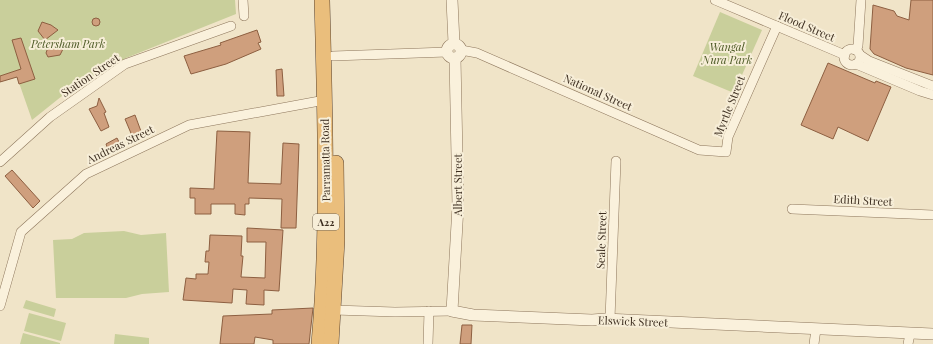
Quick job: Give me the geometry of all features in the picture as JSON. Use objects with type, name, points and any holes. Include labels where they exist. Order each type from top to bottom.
[{"type":"highway","name":"Parramatta Road","points":[[319,344],[324,288],[326,218],[322,0]]},
{"type":"highway","name":"Parramatta Road","points":[[331,344],[337,241],[332,0]]},
{"type":"street","points":[[243,0],[244,16]]},
{"type":"street","name":"Albert Street","points":[[452,0],[458,206],[452,311]]},
{"type":"street","name":"Flood Street","points":[[715,0],[845,55],[847,63],[851,65],[857,57]]},
{"type":"street","points":[[857,57],[861,0]]},
{"type":"street","name":"Station Street","points":[[0,162],[50,117],[125,64],[231,26]]},
{"type":"street","name":"Myrtle Street","points":[[726,152],[728,137],[777,26]]},
{"type":"street","points":[[845,55],[849,50],[857,57],[920,91],[933,95]]},
{"type":"street","name":"National Street","points":[[333,56],[454,51],[477,53],[699,150],[726,152]]},
{"type":"street","points":[[857,57],[933,86]]},
{"type":"street","name":"Andreas Street","points":[[0,306],[21,232],[86,174],[189,124],[325,100]]},
{"type":"street","name":"Seale Street","points":[[610,319],[616,162]]},
{"type":"street","name":"Edith Street","points":[[792,209],[933,215]]},
{"type":"street","name":"Elswick Street","points":[[334,310],[394,312],[429,310],[452,311],[473,315],[592,320],[610,319],[816,329],[909,339],[933,334]]},
{"type":"street","points":[[428,344],[429,310]]},
{"type":"street","points":[[814,344],[816,329]]},
{"type":"green space","name":"Petersham Park","points":[[0,0],[235,0],[236,14],[126,58],[62,96],[32,120],[17,77],[0,82]]},
{"type":"green space","name":"Wangal Nura Park","points":[[720,12],[762,30],[734,93],[693,76]]},
{"type":"green space","points":[[124,231],[141,235],[166,233],[169,292],[142,294],[126,298],[56,298],[53,240],[72,239],[84,233]]},
{"type":"green space","points":[[26,300],[56,309],[54,317],[23,308]]},
{"type":"green space","points":[[29,313],[66,323],[61,341],[24,331]]},
{"type":"green space","points":[[23,333],[60,343],[60,344],[20,344]]},
{"type":"green space","points":[[115,334],[149,338],[149,344],[114,344]]},
{"type":"building","points":[[911,0],[933,0],[933,75],[906,68],[874,54],[870,49],[873,5],[894,11],[897,16],[909,20]]},
{"type":"building","points":[[94,18],[98,18],[100,22],[98,26],[94,26],[92,24],[92,20]]},
{"type":"building","points":[[42,22],[51,25],[58,30],[45,40],[38,31]]},
{"type":"building","points":[[257,30],[261,42],[258,43],[261,49],[226,64],[191,74],[184,56],[221,45],[220,43]]},
{"type":"building","points":[[21,38],[35,79],[19,84],[17,77],[0,82],[0,76],[21,69],[12,40]]},
{"type":"building","points":[[50,42],[63,49],[60,55],[48,57],[46,53]]},
{"type":"building","points":[[828,63],[875,83],[876,81],[891,87],[868,141],[838,127],[833,139],[801,125]]},
{"type":"building","points":[[282,69],[284,96],[277,96],[276,70]]},
{"type":"building","points":[[99,98],[106,112],[104,113],[109,127],[101,131],[89,109],[97,106]]},
{"type":"building","points":[[135,115],[142,134],[133,138],[125,119]]},
{"type":"building","points":[[217,131],[250,132],[248,183],[281,184],[283,143],[299,144],[296,228],[281,228],[282,199],[249,198],[249,204],[245,204],[245,215],[235,214],[235,204],[211,204],[211,214],[195,214],[195,198],[190,198],[190,188],[214,189]]},
{"type":"building","points":[[117,138],[121,146],[109,152],[106,144]]},
{"type":"building","points":[[12,170],[40,201],[33,208],[5,176]]},
{"type":"building","points":[[247,228],[283,230],[279,291],[264,290],[264,305],[246,304],[247,290],[233,289],[232,303],[183,300],[186,278],[196,279],[196,274],[208,274],[209,262],[205,262],[206,251],[209,251],[210,235],[242,236],[241,256],[243,256],[241,277],[265,278],[266,242],[247,242]]},
{"type":"building","points":[[313,308],[309,344],[273,344],[273,340],[255,337],[254,344],[220,344],[223,316],[272,314],[272,310]]},
{"type":"building","points":[[462,325],[472,325],[471,344],[460,344]]}]
